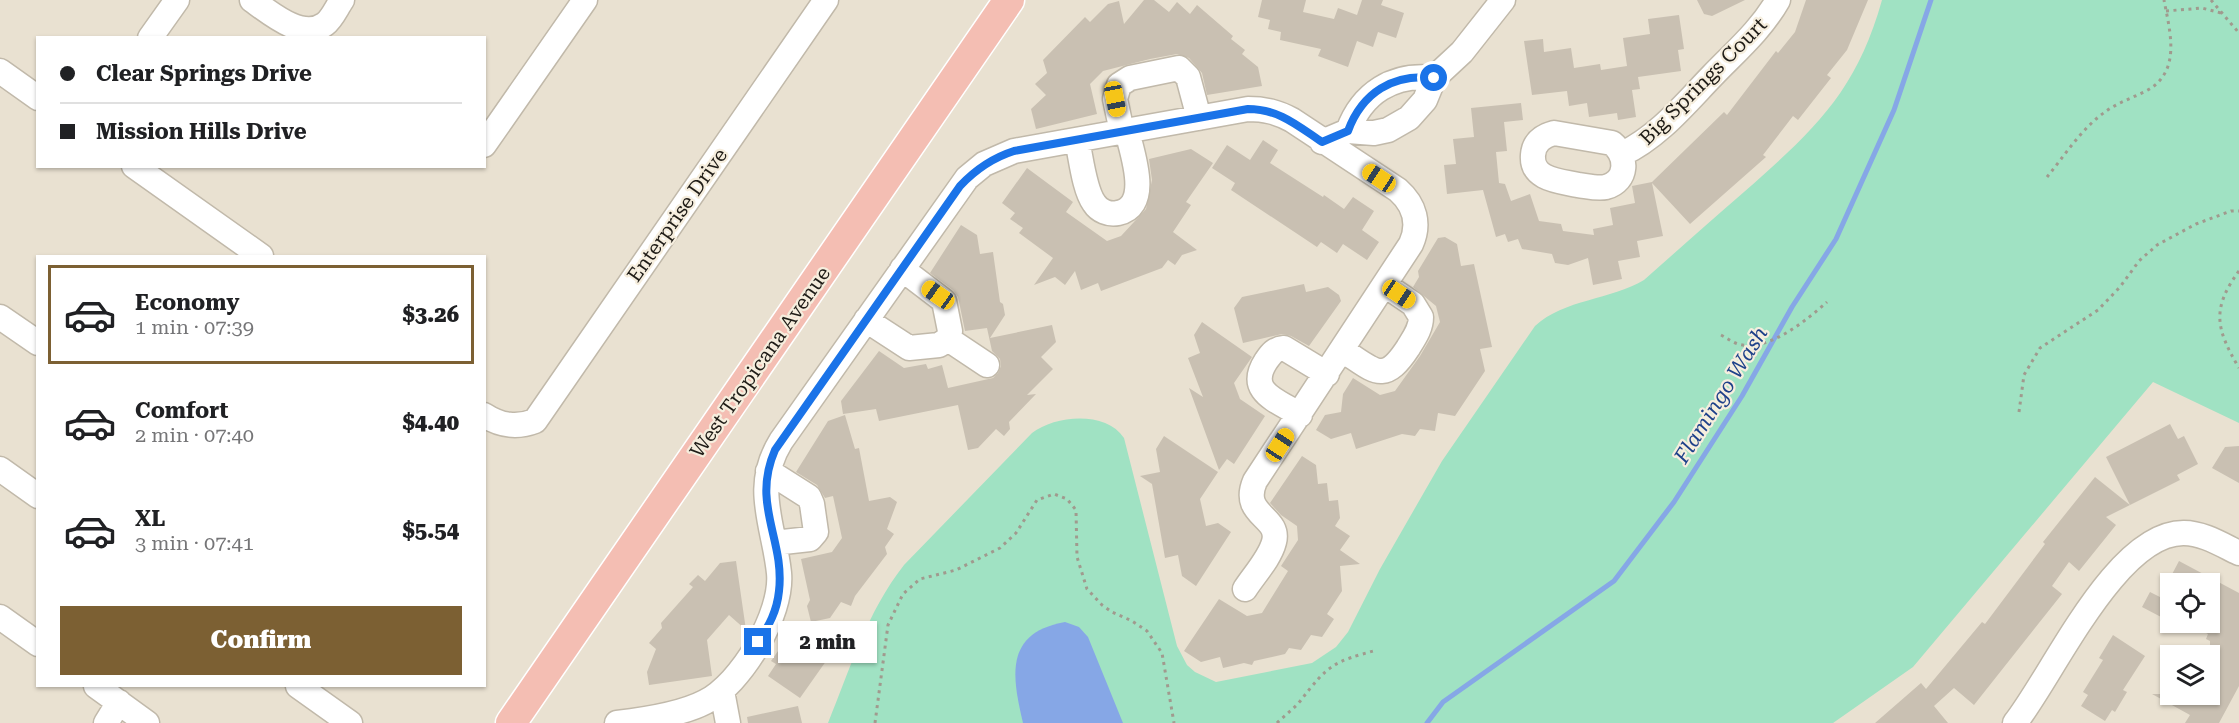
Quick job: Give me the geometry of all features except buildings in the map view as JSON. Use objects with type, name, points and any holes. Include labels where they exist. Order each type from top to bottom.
[{"type":"main road","name":"West Tropicana Avenue","points":[[511,723],[1009,0]]},
{"type":"street","points":[[151,36],[177,0]]},
{"type":"street","points":[[252,0],[285,24],[311,29],[325,24],[342,0]]},
{"type":"street","points":[[486,142],[585,0]]},
{"type":"street","name":"Enterprise Drive","points":[[486,416],[509,426],[524,425],[535,421],[826,0]]},
{"type":"street","points":[[1322,142],[1348,131],[1374,133],[1400,125],[1418,110],[1434,78],[1469,44],[1503,0]]},
{"type":"street","name":"Big Springs Court","points":[[1622,154],[1644,143],[1664,125],[1762,25],[1778,0]]},
{"type":"street","points":[[1077,140],[1092,200],[1107,213],[1121,212],[1133,204],[1138,190],[1115,99],[1119,85],[1130,78],[1174,68],[1183,70],[1188,77],[1199,118]]},
{"type":"street","points":[[0,71],[36,97]]},
{"type":"street","points":[[1348,131],[1365,100],[1385,85],[1408,77],[1434,78]]},
{"type":"street","points":[[617,723],[651,720],[692,707],[722,691],[738,673],[774,616],[780,582],[765,496],[768,471],[781,441],[960,186],[975,170],[998,156],[1014,151],[1261,109],[1283,116],[1398,190],[1411,204],[1416,221],[1414,237],[1385,285],[1252,488],[1254,508],[1273,527],[1275,539],[1271,550],[1245,589]]},
{"type":"street","points":[[138,168],[260,255]]},
{"type":"street","points":[[866,320],[909,348],[939,345],[948,339],[950,331],[944,301],[902,269]]},
{"type":"street","points":[[1342,350],[1378,371],[1389,370],[1397,364],[1419,330],[1421,317],[1413,304],[1385,285]]},
{"type":"street","points":[[0,317],[36,342]]},
{"type":"street","points":[[948,339],[987,365]]},
{"type":"street","points":[[1300,415],[1266,393],[1259,385],[1260,371],[1272,353],[1280,348],[1288,349],[1327,374]]},
{"type":"street","points":[[0,469],[36,495]]},
{"type":"street","points":[[768,471],[809,497],[816,532],[810,538],[774,543]]},
{"type":"street","points":[[2016,723],[2085,614],[2144,545],[2165,535],[2186,532],[2206,538],[2239,554]]},
{"type":"street","points":[[0,617],[36,643]]},
{"type":"street","points":[[97,687],[147,723]]},
{"type":"street","points":[[299,687],[341,720]]},
{"type":"street","points":[[722,691],[729,723]]},
{"type":"street","points":[[106,723],[119,702]]},
{"type":"path","points":[[2047,177],[2097,118],[2154,86],[2165,74],[2172,49],[2164,0]]},
{"type":"path","points":[[2211,0],[2239,33]]},
{"type":"path","points":[[2166,11],[2202,8],[2221,12]]},
{"type":"path","points":[[2019,412],[2024,375],[2040,348],[2098,310],[2120,287],[2139,261],[2157,245],[2196,224],[2231,211],[2239,211]]},
{"type":"path","points":[[2239,270],[2227,286],[2218,321],[2224,342],[2239,368]]},
{"type":"path","points":[[1721,335],[1737,344],[1752,346],[1770,340],[1803,323],[1827,302]]},
{"type":"path","points":[[875,723],[888,625],[903,594],[920,579],[956,570],[1000,549],[1016,533],[1036,500],[1054,494],[1067,499],[1076,510],[1077,557],[1087,589],[1107,609],[1148,632],[1162,653],[1174,723]]},
{"type":"path","points":[[1277,723],[1296,705],[1323,672],[1347,658],[1377,650]]},
{"type":"green space","points":[[1882,0],[2239,0],[2239,423],[2153,382],[1913,667],[1833,723],[828,723],[869,621],[904,565],[1032,433],[1054,422],[1067,420],[1093,420],[1105,423],[1116,429],[1124,438],[1177,646],[1187,665],[1195,672],[1216,682],[1312,663],[1336,647],[1348,632],[1380,569],[1442,461],[1535,326],[1560,310],[1631,287],[1644,280],[1791,149],[1829,108],[1845,86],[1859,61]]},
{"type":"water","points":[[1065,622],[1079,627],[1088,637],[1123,723],[1023,723],[1015,673],[1022,646],[1031,636],[1045,628]]},
{"type":"waterway","name":"Flamingo Wash","points":[[1427,723],[1443,702],[1614,581],[1674,502],[1742,396],[1792,307],[1836,239],[1894,110],[1931,0]]},
{"type":"route","points":[[758,642],[774,616],[780,582],[765,496],[765,483],[775,450],[960,186],[975,170],[998,156],[1014,151],[1248,109],[1274,112],[1292,120],[1322,142],[1348,131],[1358,109],[1365,100],[1385,85],[1408,77],[1434,78]]}]
